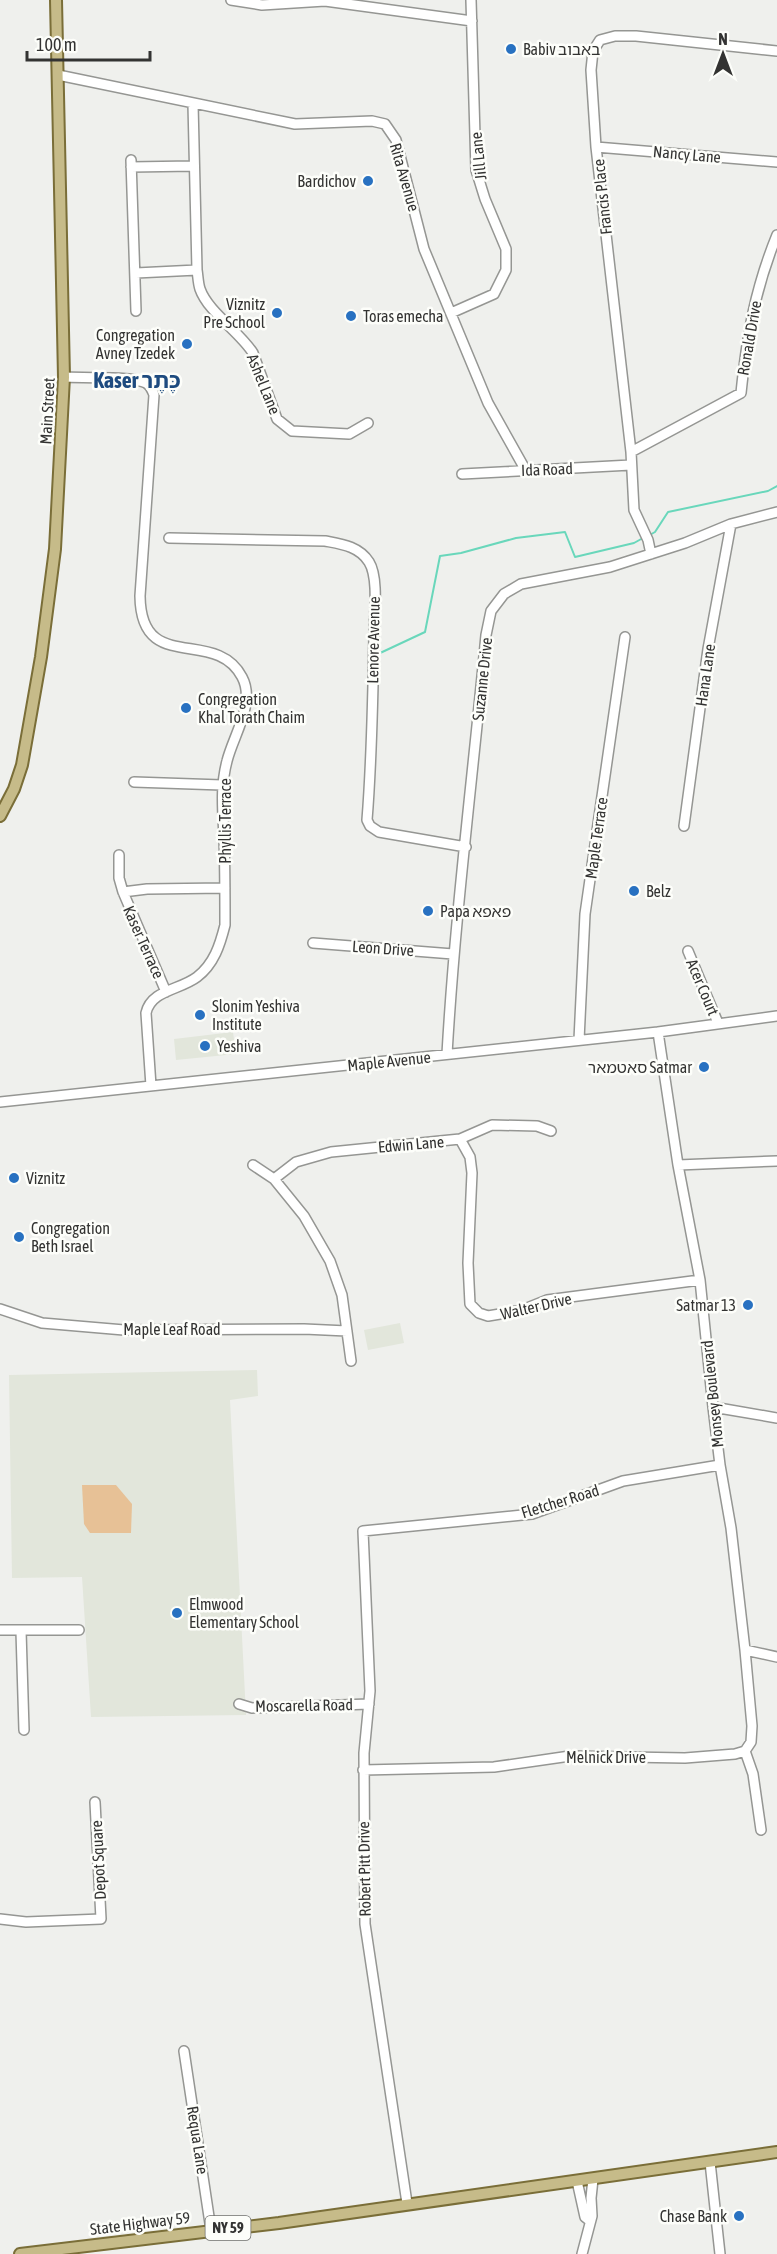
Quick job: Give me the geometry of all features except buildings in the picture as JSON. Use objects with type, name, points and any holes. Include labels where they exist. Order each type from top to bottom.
[{"type":"main road","name":"Main Street","points":[[0,816],[14,789],[22,765],[42,657],[55,549],[64,377],[56,0]]},
{"type":"main road","name":"NY 59","points":[[407,2203],[777,2152]]},
{"type":"main road","name":"State Highway 59","points":[[20,2254],[279,2223],[407,2203]]},
{"type":"street","points":[[231,0],[262,5],[325,1],[472,21]]},
{"type":"street","name":"Jill Lane","points":[[451,313],[494,294],[506,270],[506,249],[485,199],[476,170],[471,0]]},
{"type":"street","name":"Francis Place","points":[[651,554],[646,536],[634,510],[631,452],[596,147],[591,70],[593,51],[600,40],[615,36],[636,36],[777,51]]},
{"type":"street","name":"Rita Avenue","points":[[58,75],[294,124],[372,121],[385,124],[396,140],[424,249],[488,403],[525,469]]},
{"type":"street","name":"Ashel Lane","points":[[193,104],[197,270],[201,291],[219,315],[248,345],[277,419],[292,431],[349,434],[368,423]]},
{"type":"street","name":"Nancy Lane","points":[[596,147],[777,162]]},
{"type":"street","points":[[136,311],[131,164],[193,166]]},
{"type":"street","name":"Ronald Drive","points":[[631,452],[741,393],[748,333],[763,269],[777,235]]},
{"type":"street","points":[[136,273],[197,270]]},
{"type":"street","name":"Phyllis Terrace","points":[[64,377],[137,380],[149,385],[152,390],[154,395],[140,610],[143,623],[158,640],[168,645],[221,655],[236,669],[247,690],[246,701],[227,760],[222,785],[225,925],[213,959],[197,977],[150,1001],[146,1013],[151,1086]]},
{"type":"street","name":"Ida Road","points":[[462,474],[631,465]]},
{"type":"street","name":"Suzanne Drive","points":[[447,1054],[453,954],[466,847],[486,635],[491,611],[504,594],[521,584],[610,567],[731,524],[777,512]]},
{"type":"street","name":"Hana Lane","points":[[684,826],[708,650],[731,524]]},
{"type":"street","name":"Lenore Avenue","points":[[169,538],[325,541],[342,544],[362,553],[370,562],[374,582],[367,820],[370,826],[379,832],[466,847]]},
{"type":"street","name":"Maple Terrace","points":[[579,1040],[585,914],[625,638]]},
{"type":"street","points":[[134,782],[222,785]]},
{"type":"street","name":"Kaser Terrace","points":[[119,855],[119,878],[123,892],[166,992]]},
{"type":"street","name":"Kaser Terrace","points":[[123,892],[147,889],[225,888]]},
{"type":"street","name":"Leon Drive","points":[[313,943],[453,954]]},
{"type":"street","name":"Acer Court","points":[[688,951],[718,1023]]},
{"type":"street","name":"Maple Avenue","points":[[0,1102],[658,1032],[777,1016]]},
{"type":"street","name":"Monsey Boulevard","points":[[658,1032],[678,1165],[700,1280],[712,1407],[731,1528],[745,1650]]},
{"type":"street","name":"Edwin Lane","points":[[274,1179],[296,1162],[331,1152],[460,1139],[492,1125],[537,1126],[551,1131]]},
{"type":"street","name":"Walter Drive","points":[[460,1139],[470,1157],[472,1173],[468,1263],[470,1304],[478,1313],[488,1316],[522,1310],[547,1300],[700,1280]]},
{"type":"street","points":[[678,1165],[777,1161]]},
{"type":"street","points":[[253,1165],[274,1179],[304,1216],[330,1261],[342,1294],[351,1361]]},
{"type":"street","name":"Maple Leaf Road","points":[[0,1309],[42,1323],[124,1330],[304,1329],[347,1331]]},
{"type":"street","points":[[712,1407],[777,1418]]},
{"type":"street","name":"Fletcher Road","points":[[363,1531],[532,1514],[623,1480],[720,1465]]},
{"type":"street","name":"Robert Pitt Drive","points":[[363,1531],[370,1691],[363,1770],[365,1924],[407,2203]]},
{"type":"street","points":[[0,1630],[80,1630]]},
{"type":"street","points":[[21,1630],[24,1730]]},
{"type":"street","points":[[761,1830],[753,1774],[745,1751],[751,1742],[752,1726],[745,1650],[777,1657]]},
{"type":"street","name":"Moscarella Road","points":[[239,1704],[252,1708],[369,1704]]},
{"type":"street","name":"Melnick Drive","points":[[363,1770],[494,1767],[570,1756],[685,1758],[735,1754],[745,1751]]},
{"type":"street","name":"Depot Square","points":[[0,1919],[26,1922],[101,1919],[95,1802]]},
{"type":"street","name":"Requa Lane","points":[[184,2051],[211,2230]]},
{"type":"street","points":[[710,2162],[720,2254]]},
{"type":"street","points":[[582,2254],[592,2217],[593,2179]]},
{"type":"street","points":[[577,2181],[585,2217],[590,2221]]},
{"type":"shaded area","name":"Yeshiva","points":[[233,1032],[236,1054],[176,1060],[174,1039]]},
{"type":"shaded area","points":[[400,1323],[404,1343],[368,1350],[364,1330]]},
{"type":"shaded area","points":[[257,1370],[258,1396],[230,1400],[246,1715],[91,1717],[82,1577],[12,1578],[9,1375]]},
{"type":"shaded area","points":[[82,1485],[116,1485],[132,1504],[131,1533],[90,1533],[84,1524]]},
{"type":"waterway","points":[[648,536],[655,532],[668,512],[768,491],[777,486]]},
{"type":"waterway","points":[[378,654],[425,632],[440,556],[461,553],[516,538],[565,532],[575,557],[634,543],[643,538]]},
{"type":"place","name":"Babiv באבוב","points":[[511,49]]},
{"type":"place","name":"Bardichov","points":[[368,181]]},
{"type":"place","name":"Viznitz Pre School","points":[[277,313]]},
{"type":"place","name":"Toras emecha","points":[[351,316]]},
{"type":"place","name":"Congregation Avney Tzedek","points":[[187,344]]},
{"type":"place","name":"Congregation Khal Torath Chaim","points":[[186,708]]},
{"type":"place","name":"Belz","points":[[634,891]]},
{"type":"place","name":"Papa פאפא","points":[[428,911]]},
{"type":"place","name":"Slonim Yeshiva Institute","points":[[200,1015]]},
{"type":"place","name":"Yeshiva","points":[[205,1046]]},
{"type":"place","name":"סאטמאר Satmar","points":[[704,1067]]},
{"type":"place","name":"Viznitz","points":[[14,1178]]},
{"type":"place","name":"Congregation Beth Israel","points":[[19,1237]]},
{"type":"place","name":"Satmar 13","points":[[748,1305]]},
{"type":"place","name":"Elmwood Elementary School","points":[[177,1613]]},
{"type":"place","name":"Chase Bank","points":[[739,2216]]},
{"type":"district","name":"Kaser כֶּתֶר","points":[[137,380]]}]
